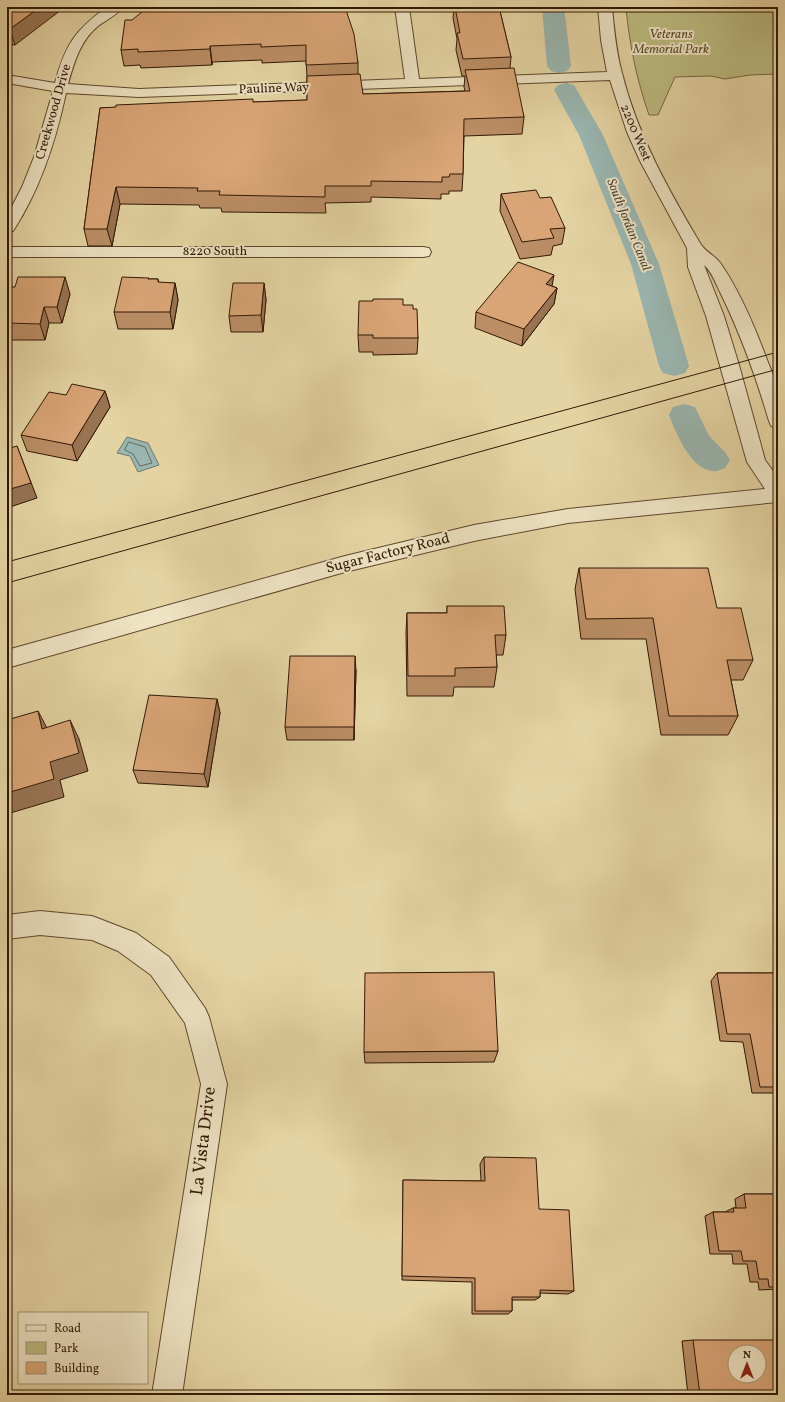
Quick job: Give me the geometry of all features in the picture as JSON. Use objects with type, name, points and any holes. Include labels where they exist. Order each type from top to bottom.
[{"type":"street","name":"Creekwood Drive","points":[[7,228],[27,192],[38,166],[60,88],[74,49],[81,37],[93,24],[116,7]]},
{"type":"street","points":[[402,7],[413,83]]},
{"type":"street","name":"2200 West","points":[[605,7],[606,32],[614,76],[626,114],[642,154],[695,248],[714,265],[737,310],[758,357],[778,422]]},
{"type":"street","name":"Pauline Way","points":[[7,79],[60,88],[107,92],[171,92],[614,76]]},
{"type":"street","name":"2200 West","points":[[695,248],[696,267],[715,316],[756,462],[778,493]]},
{"type":"street","name":"8220 South","points":[[7,252],[423,252]]},
{"type":"street","name":"Sugar Factory Road","points":[[7,659],[345,564],[467,535],[575,515],[778,493]]},
{"type":"street","name":"La Vista Drive","points":[[7,928],[40,923],[92,928],[127,942],[160,966],[196,1017],[214,1084],[167,1395]]},
{"type":"green space","name":"Veterans Memorial Park","points":[[626,7],[778,7],[778,74],[750,75],[725,79],[711,76],[675,77],[658,115],[649,115],[634,62]]},
{"type":"water","points":[[127,437],[148,443],[159,465],[138,472],[130,456],[117,453]]},
{"type":"building","points":[[7,7],[40,7],[10,29],[7,29]]},
{"type":"building","points":[[148,7],[345,7],[354,34],[358,63],[306,65],[306,45],[261,47],[261,44],[210,46],[210,49],[138,52],[138,49],[121,50],[125,20],[132,20]]},
{"type":"building","points":[[455,7],[499,7],[511,57],[463,59],[457,33],[460,33]]},
{"type":"building","points":[[514,68],[524,117],[464,119],[463,174],[450,174],[449,177],[442,177],[442,182],[371,181],[371,186],[325,186],[325,197],[219,195],[220,191],[197,191],[198,188],[116,187],[107,229],[84,229],[100,108],[116,107],[116,105],[253,99],[253,102],[307,100],[307,76],[360,74],[363,94],[470,91],[465,70]]},
{"type":"building","points":[[536,190],[540,198],[551,197],[565,228],[550,229],[554,238],[522,242],[501,194]]},
{"type":"building","points":[[518,262],[554,275],[546,284],[557,288],[524,329],[476,312]]},
{"type":"building","points":[[18,277],[65,277],[57,307],[44,307],[40,324],[7,323],[7,305],[12,287],[15,287]]},
{"type":"building","points":[[122,277],[158,279],[158,282],[175,283],[170,312],[114,312]]},
{"type":"building","points":[[233,283],[264,283],[261,315],[229,316]]},
{"type":"building","points":[[373,299],[403,299],[403,305],[413,305],[413,309],[417,309],[418,338],[373,338],[373,335],[358,335],[359,301],[373,301]]},
{"type":"building","points":[[72,384],[105,391],[72,445],[21,435],[49,392],[66,395]]},
{"type":"building","points":[[17,446],[31,483],[7,490],[7,449]]},
{"type":"building","points":[[579,568],[708,568],[717,608],[741,608],[753,660],[727,660],[738,716],[669,716],[653,618],[586,619]]},
{"type":"building","points":[[447,606],[504,606],[506,635],[495,635],[497,667],[455,668],[455,676],[408,676],[407,613],[447,613]]},
{"type":"building","points":[[290,656],[355,656],[354,727],[285,727]]},
{"type":"building","points":[[149,695],[217,699],[204,774],[133,770]]},
{"type":"building","points":[[38,711],[42,729],[70,720],[79,753],[50,762],[54,779],[7,793],[7,720]]},
{"type":"building","points":[[494,972],[498,1051],[364,1052],[365,973]]},
{"type":"building","points":[[717,973],[778,973],[778,1087],[760,1087],[750,1034],[727,1034]]},
{"type":"building","points":[[484,1157],[536,1158],[539,1209],[569,1210],[574,1291],[540,1290],[540,1297],[512,1297],[512,1311],[475,1311],[475,1278],[402,1276],[403,1180],[485,1181]]},
{"type":"building","points":[[744,1194],[778,1194],[778,1287],[769,1287],[768,1279],[759,1279],[756,1261],[743,1261],[741,1251],[719,1251],[713,1212],[734,1212],[733,1208],[746,1208]]},
{"type":"building","points":[[693,1340],[778,1340],[778,1395],[700,1395]]},
{"type":"waterway","name":"South Jordan Canal","points":[[553,7],[559,66]]},
{"type":"waterway","name":"South Jordan Canal","points":[[566,90],[591,135],[645,264],[674,366]]},
{"type":"waterway","name":"South Jordan Canal","points":[[684,415],[696,442],[714,460]]},
{"type":"tram line","points":[[7,562],[778,352]]},
{"type":"tram line","points":[[7,583],[778,369]]}]
